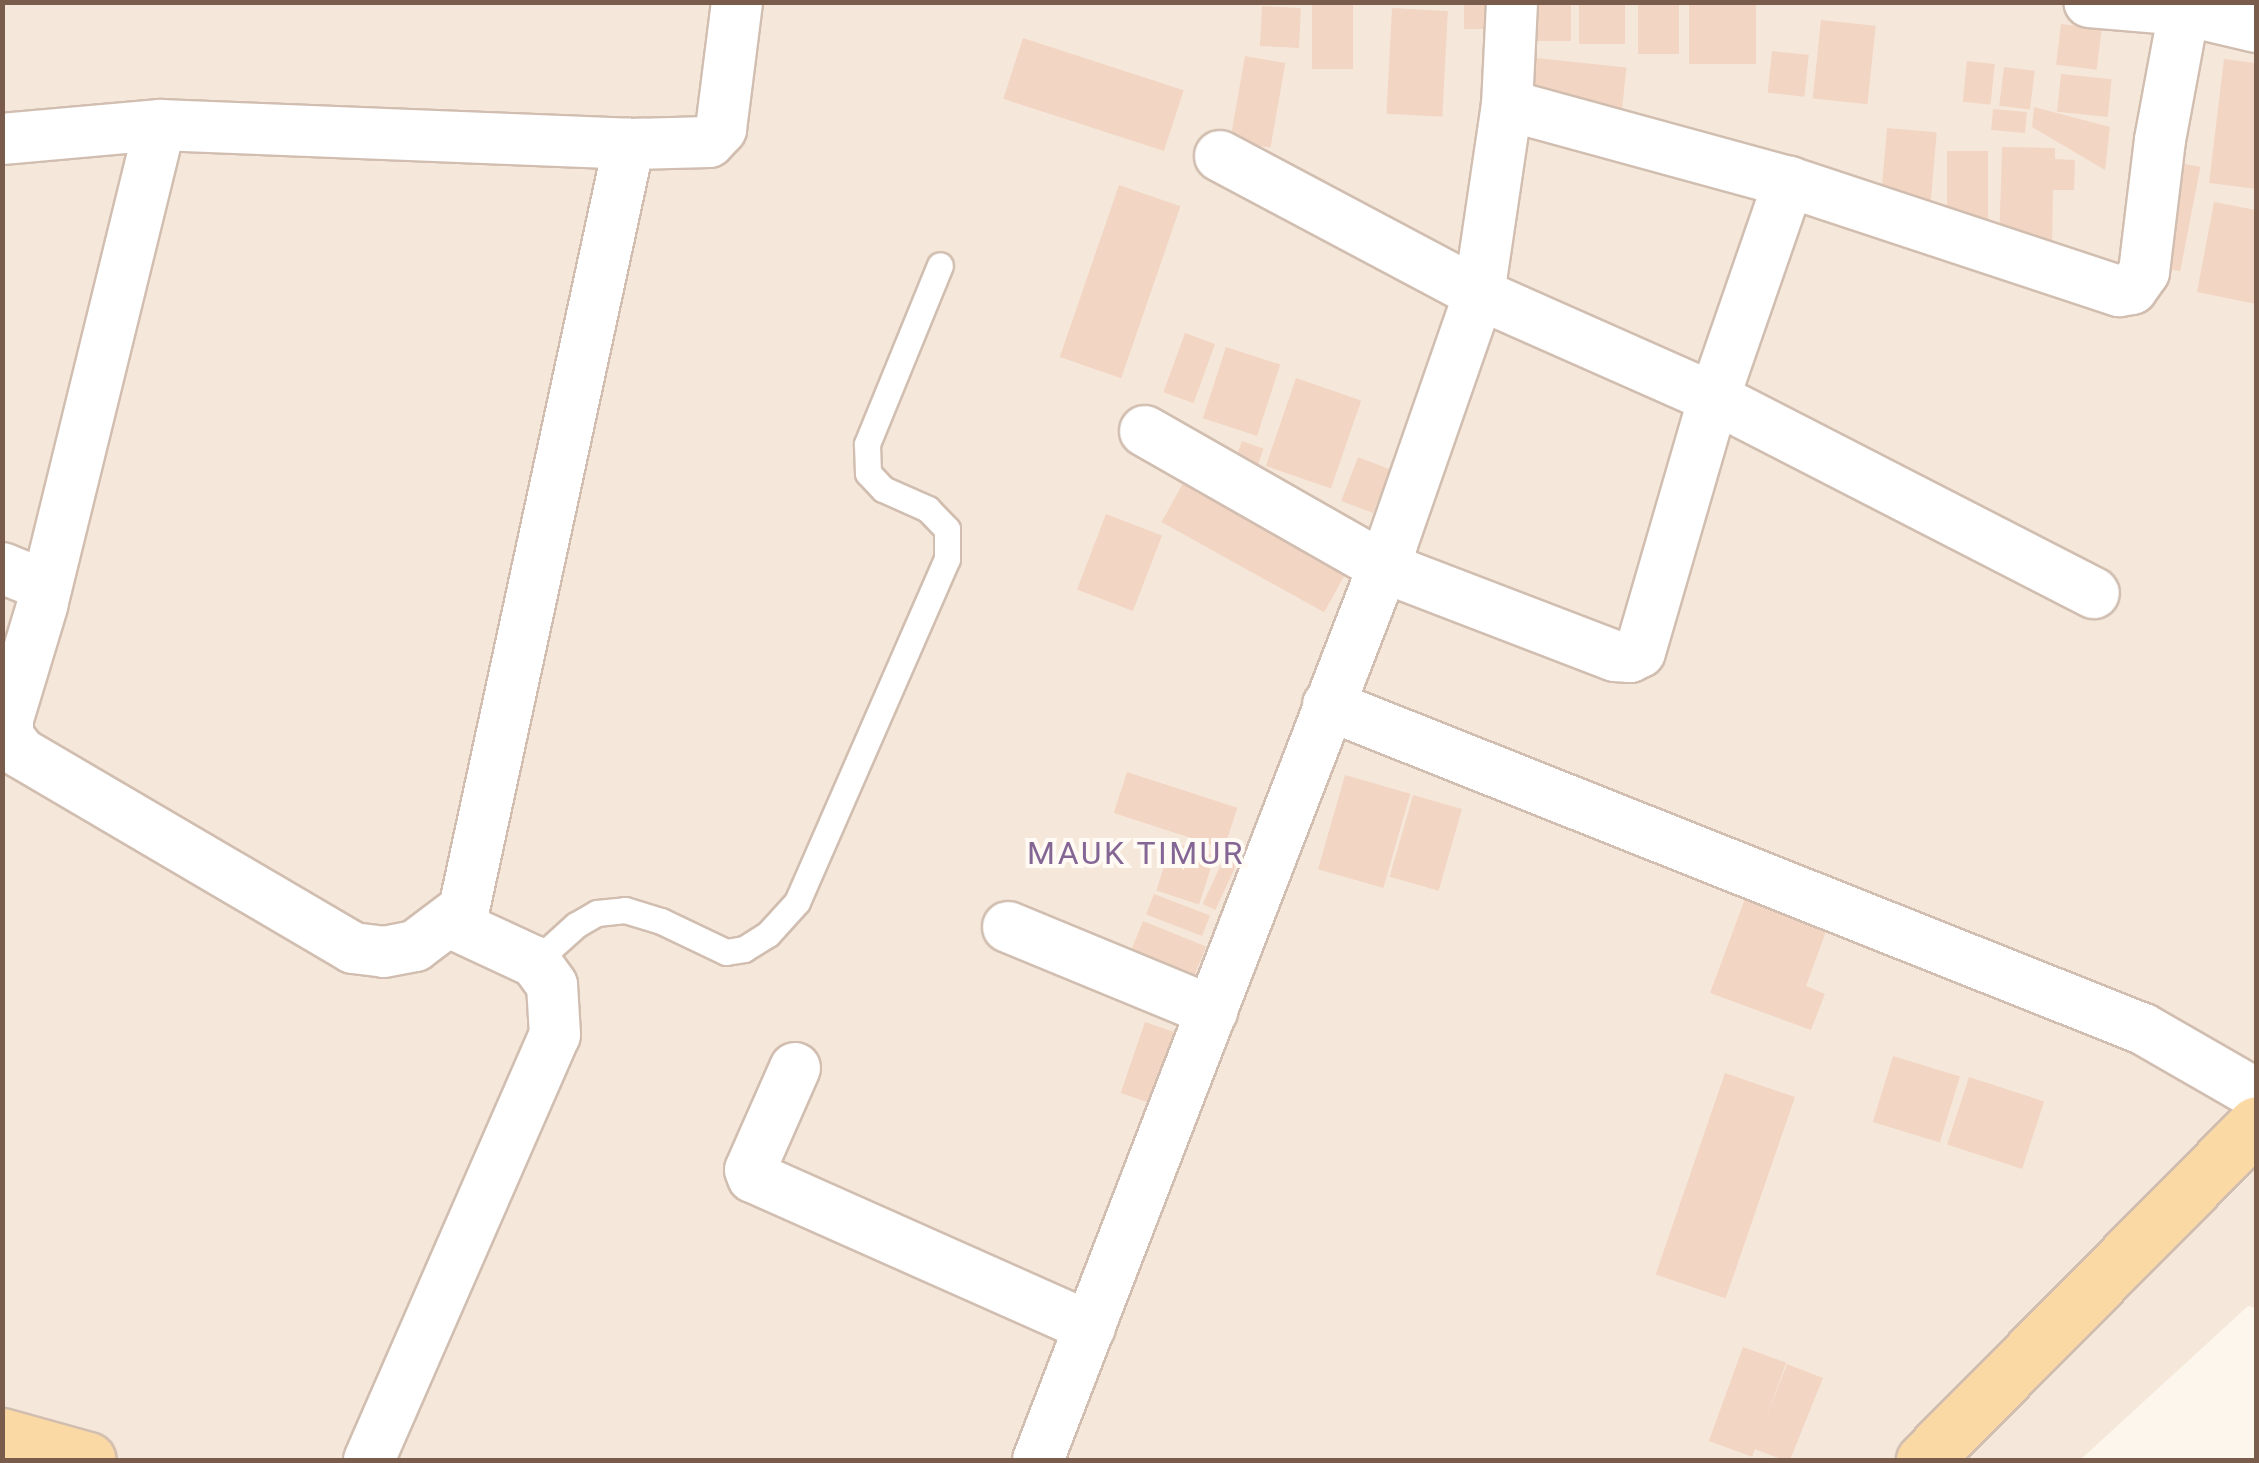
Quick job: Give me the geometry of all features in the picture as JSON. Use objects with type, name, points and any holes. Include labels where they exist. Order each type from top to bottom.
[{"type":"main road","points":[[1924,1460],[2256,1124]]},
{"type":"main road","points":[[2,1436],[88,1460]]},
{"type":"street","points":[[2,139],[160,125],[629,144],[709,142],[720,128],[737,2]]},
{"type":"street","points":[[1038,1460],[1383,567],[1479,294],[1506,105],[1512,2]]},
{"type":"street","points":[[2090,2],[2184,6],[2256,27]]},
{"type":"street","points":[[1506,105],[1788,182],[2118,291],[2132,289],[2144,272],[2160,140],[2184,6]]},
{"type":"street","points":[[160,125],[24,577],[5,735],[21,753],[353,948],[384,952],[415,946],[451,923],[464,909],[629,144]]},
{"type":"street","points":[[1220,156],[1479,294],[1714,398],[2094,593]]},
{"type":"street","points":[[1145,431],[1383,567],[1615,656],[1630,657],[1640,652],[1714,398],[1788,182]]},
{"type":"street","points":[[1328,705],[2143,1029],[2256,1094]]},
{"type":"street","points":[[369,1460],[555,1035],[552,985],[536,962],[451,923]]},
{"type":"street","points":[[1008,927],[1212,1012]]},
{"type":"street","points":[[795,1068],[750,1170],[753,1177],[1090,1327]]},
{"type":"lane","points":[[536,962],[576,924],[597,913],[624,910],[662,921],[726,952],[744,950],[768,934],[797,902],[947,559],[947,529],[928,509],[883,490],[868,473],[868,444],[940,265]]},
{"type":"shaded area","points":[[3,3],[2256,3],[2256,1308],[2248,1306],[2080,1460],[3,1460]]},
{"type":"building","points":[[1312,2],[1353,2],[1353,69],[1312,69]]},
{"type":"building","points":[[1464,2],[1489,2],[1489,29],[1464,29]]},
{"type":"building","points":[[1523,2],[1571,2],[1571,41],[1523,41]]},
{"type":"building","points":[[1579,2],[1625,2],[1625,44],[1579,44]]},
{"type":"building","points":[[1638,2],[1679,2],[1679,54],[1638,54]]},
{"type":"building","points":[[1689,2],[1756,2],[1756,64],[1689,64]]},
{"type":"building","points":[[1262,6],[1301,8],[1299,48],[1260,46]]},
{"type":"building","points":[[1392,8],[1448,11],[1442,117],[1386,114]]},
{"type":"building","points":[[1821,20],[1876,26],[1867,104],[1813,99]]},
{"type":"building","points":[[2061,24],[2102,29],[2097,70],[2056,65]]},
{"type":"building","points":[[1023,38],[1184,90],[1164,151],[1003,99]]},
{"type":"building","points":[[1772,51],[1809,55],[1804,97],[1768,93]]},
{"type":"building","points":[[1245,56],[1285,63],[1270,148],[1230,141]]},
{"type":"building","points":[[1527,57],[1626,67],[1621,116],[1522,106]]},
{"type":"building","points":[[2224,59],[2256,63],[2256,189],[2209,183]]},
{"type":"building","points":[[1967,61],[1995,64],[1991,105],[1963,102]]},
{"type":"building","points":[[2004,67],[2035,71],[2030,109],[1999,106]]},
{"type":"building","points":[[2061,74],[2112,79],[2108,117],[2057,112]]},
{"type":"building","points":[[2034,107],[2110,127],[2105,170],[2032,127]]},
{"type":"building","points":[[1993,109],[2027,112],[2025,133],[1991,130]]},
{"type":"building","points":[[1887,128],[1937,132],[1930,212],[1880,208]]},
{"type":"building","points":[[2002,147],[2055,148],[2055,159],[2075,160],[2074,190],[2053,190],[2052,249],[1999,248]]},
{"type":"building","points":[[1947,151],[1988,151],[1988,227],[1947,227]]},
{"type":"building","points":[[2169,161],[2200,167],[2180,271],[2149,265]]},
{"type":"building","points":[[1119,185],[1180,206],[1121,378],[1060,357]]},
{"type":"building","points":[[2214,202],[2256,210],[2256,304],[2197,292]]},
{"type":"building","points":[[1185,333],[1215,344],[1194,403],[1163,392]]},
{"type":"building","points":[[1226,347],[1280,365],[1257,436],[1203,418]]},
{"type":"building","points":[[1296,378],[1361,400],[1331,488],[1266,466]]},
{"type":"building","points":[[1242,441],[1264,449],[1257,468],[1235,460]]},
{"type":"building","points":[[1358,457],[1390,469],[1373,513],[1341,501]]},
{"type":"building","points":[[1192,467],[1355,557],[1324,612],[1161,522]]},
{"type":"building","points":[[1106,514],[1162,536],[1133,611],[1077,590]]},
{"type":"building","points":[[1127,772],[1237,808],[1224,849],[1114,813]]},
{"type":"building","points":[[1345,775],[1410,794],[1383,888],[1318,869]]},
{"type":"building","points":[[1413,795],[1462,809],[1439,891],[1390,877]]},
{"type":"building","points":[[1172,842],[1215,856],[1199,904],[1156,891]]},
{"type":"building","points":[[1225,856],[1238,862],[1215,910],[1203,904]]},
{"type":"building","points":[[1154,894],[1210,916],[1202,936],[1146,915]]},
{"type":"building","points":[[1746,896],[1828,926],[1806,986],[1825,994],[1811,1030],[1710,993]]},
{"type":"building","points":[[1143,921],[1206,946],[1187,995],[1124,969]]},
{"type":"building","points":[[1145,1022],[1177,1033],[1153,1104],[1121,1093]]},
{"type":"building","points":[[1893,1056],[1960,1076],[1940,1142],[1873,1122]]},
{"type":"building","points":[[1725,1073],[1795,1097],[1726,1298],[1656,1274]]},
{"type":"building","points":[[1969,1077],[2044,1101],[2022,1169],[1947,1145]]},
{"type":"building","points":[[1743,1347],[1786,1363],[1752,1457],[1709,1441]]},
{"type":"building","points":[[1787,1364],[1823,1378],[1790,1460],[1784,1460],[1754,1449]]},
{"type":"district","name":"MAUK TIMUR","points":[[1136,853]]}]
